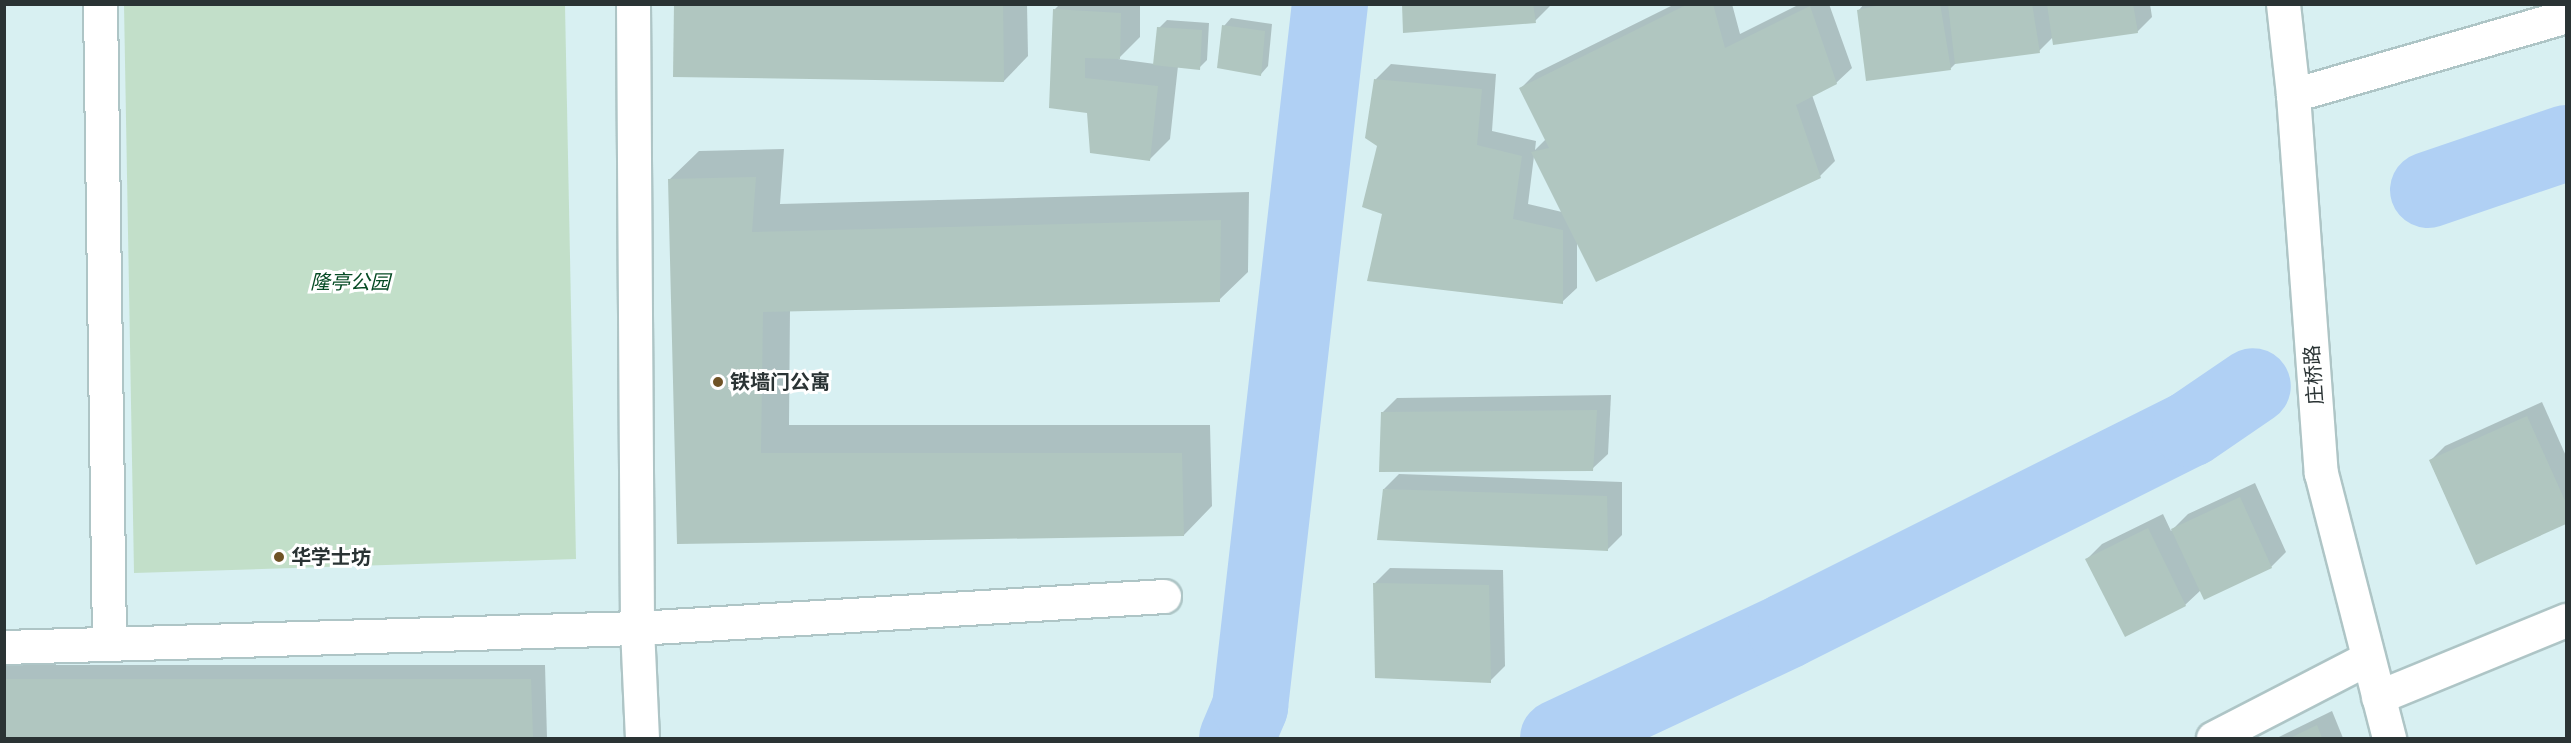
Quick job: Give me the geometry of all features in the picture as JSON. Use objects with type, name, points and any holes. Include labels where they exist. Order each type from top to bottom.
[{"type":"street","points":[[100,4],[109,643]]},
{"type":"street","points":[[633,4],[637,628],[642,738]]},
{"type":"street","name":"庄桥路","points":[[2283,4],[2293,95],[2321,473],[2389,738]]},
{"type":"street","points":[[2293,95],[2566,16]]},
{"type":"street","points":[[4,646],[637,628],[1164,596]]},
{"type":"street","points":[[2378,697],[2566,620]]},
{"type":"street","points":[[2213,738],[2368,658]]},
{"type":"green space","name":"隆亭公园","points":[[124,5],[565,5],[576,559],[134,573]]},
{"type":"building","points":[[674,4],[1003,4],[1004,82],[673,77]]},
{"type":"building","points":[[1402,4],[1533,4],[1536,23],[1403,33]]},
{"type":"building","points":[[1688,4],[1713,4],[1725,48],[1810,6],[1837,84],[1796,105],[1821,178],[1596,282],[1531,152],[1549,148],[1519,88]]},
{"type":"building","points":[[1885,4],[1940,4],[1951,70],[1866,81],[1857,10]]},
{"type":"building","points":[[1948,4],[2032,4],[2040,53],[1955,64]]},
{"type":"building","points":[[2047,4],[2133,4],[2138,33],[2053,45]]},
{"type":"building","points":[[1053,9],[1121,13],[1120,59],[1085,58],[1085,78],[1158,86],[1150,161],[1090,153],[1087,113],[1049,108]]},
{"type":"building","points":[[1222,25],[1265,31],[1261,76],[1217,68]]},
{"type":"building","points":[[1157,27],[1202,30],[1200,70],[1153,65]]},
{"type":"building","points":[[1374,79],[1482,89],[1477,145],[1522,156],[1513,219],[1563,230],[1563,304],[1367,281],[1382,214],[1362,207],[1377,146],[1365,138]]},
{"type":"building","name":"铁墙门公寓","points":[[756,177],[752,232],[1221,220],[1220,302],[763,312],[761,453],[1182,453],[1184,536],[677,544],[668,179]]},
{"type":"building","points":[[1597,410],[1593,471],[1379,472],[1381,412]]},
{"type":"building","points":[[2527,416],[2566,503],[2566,524],[2476,565],[2429,460]]},
{"type":"building","points":[[1383,489],[1607,496],[1608,551],[1377,540]]},
{"type":"building","points":[[2240,497],[2272,568],[2204,600],[2171,529]]},
{"type":"building","points":[[2148,528],[2186,606],[2125,637],[2085,559]]},
{"type":"building","points":[[1373,583],[1489,585],[1491,683],[1375,678]]},
{"type":"building","points":[[4,679],[531,679],[533,738],[4,738]]},
{"type":"building","points":[[2317,725],[2322,738],[2290,738]]},
{"type":"waterway","points":[[1237,738],[1250,707],[1330,4]]},
{"type":"waterway","points":[[2428,190],[2566,143]]},
{"type":"waterway","points":[[1558,738],[1786,631],[2190,429],[2253,386]]},
{"type":"place","name":"铁墙门公寓","points":[[718,382]]},
{"type":"place","name":"华学士坊","points":[[279,557]]}]
